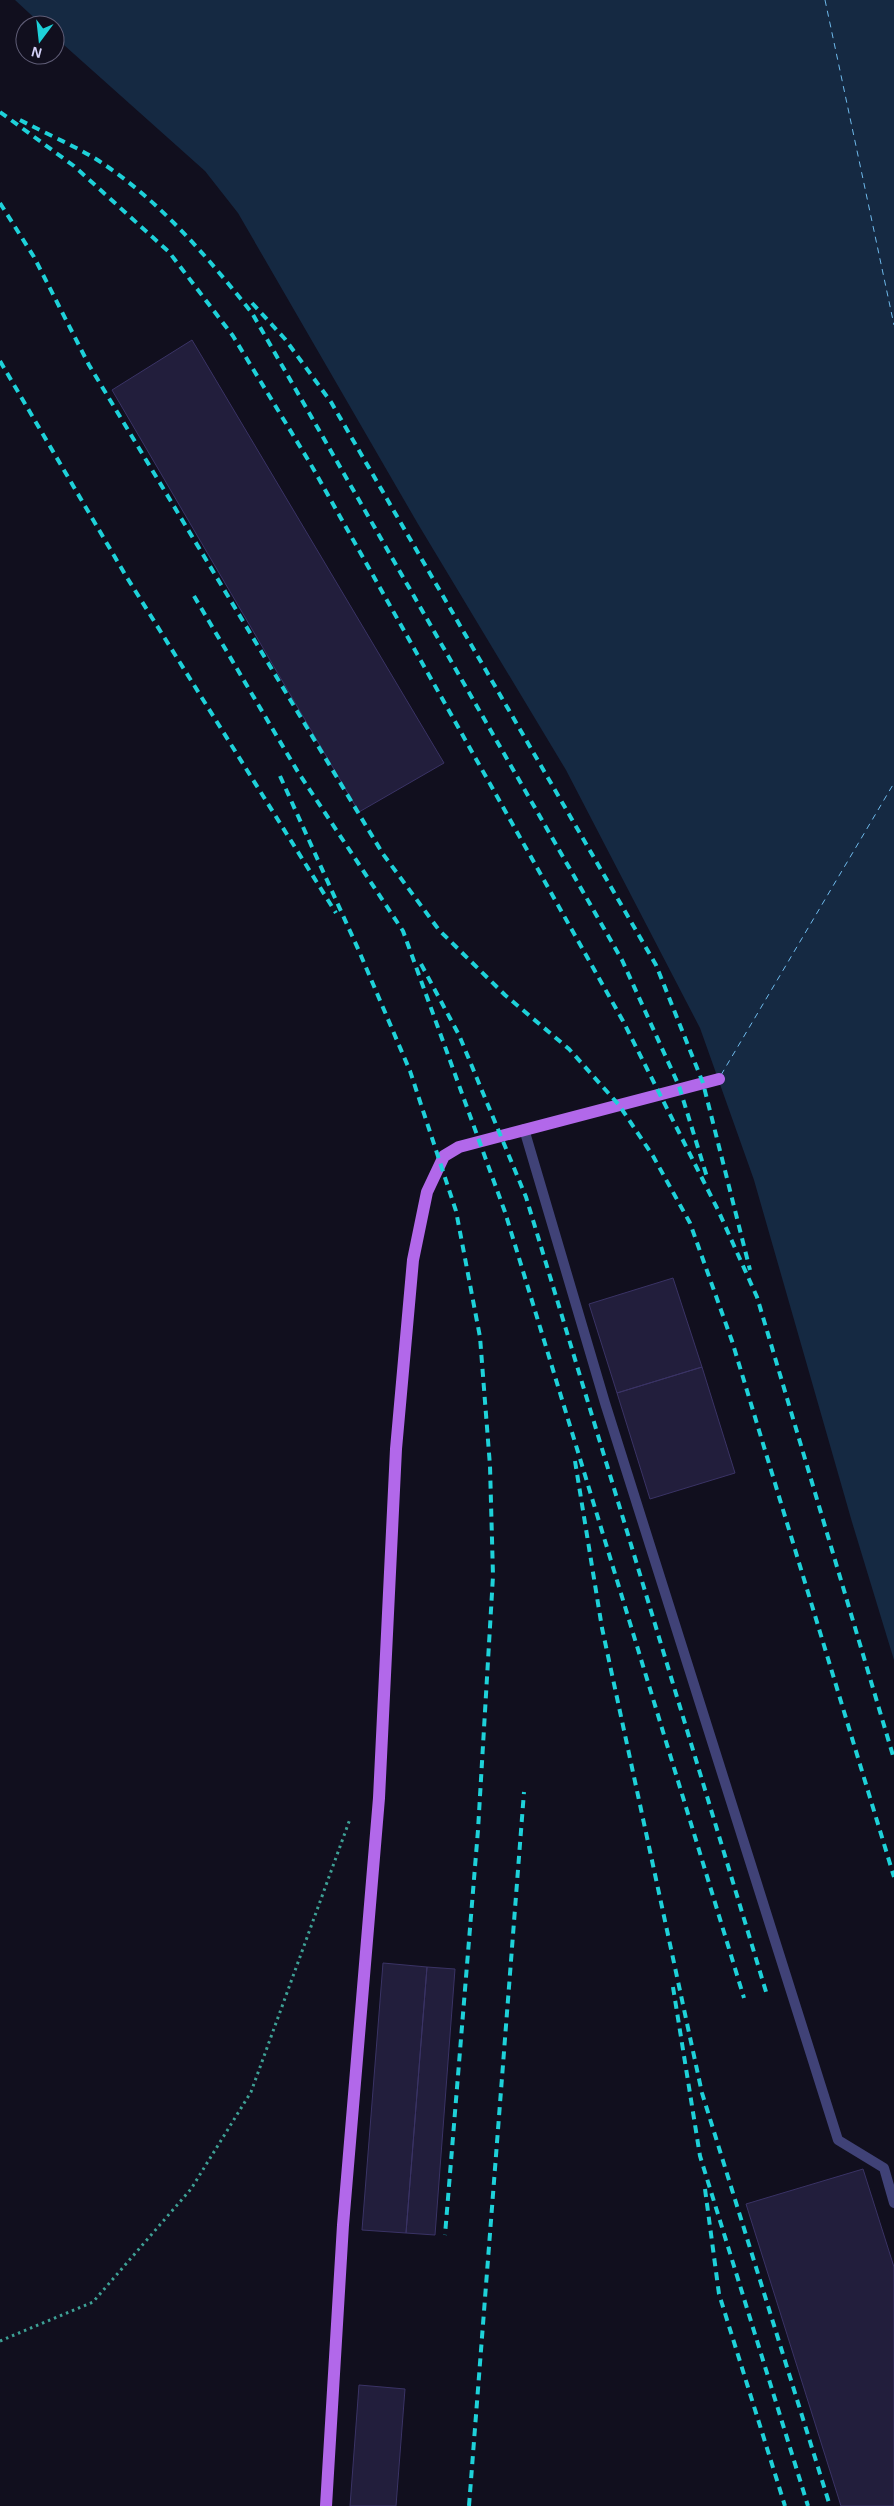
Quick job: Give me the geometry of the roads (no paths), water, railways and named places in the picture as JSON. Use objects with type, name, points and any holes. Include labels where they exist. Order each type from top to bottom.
[{"type":"main road","points":[[326,2506],[342,2225],[379,1798],[396,1449],[413,1260],[427,1192],[444,1156],[459,1147],[719,1079]]},
{"type":"lane","points":[[524,1129],[605,1403],[838,2140],[884,2168],[894,2203]]},
{"type":"water","points":[[15,0],[894,0],[894,1660],[852,1522],[754,1180],[700,1028],[566,770],[418,524],[238,213],[205,171],[65,46],[65,15],[31,15]]},
{"type":"railway","points":[[0,112],[74,166],[169,252],[233,336],[310,463],[623,1021],[718,1210],[757,1297],[894,1759]]},
{"type":"railway","points":[[20,120],[91,156],[137,189],[198,248],[252,313],[622,960],[679,1086],[707,1177]]},
{"type":"railway","points":[[0,203],[34,257],[89,365],[383,854],[439,930],[505,995],[569,1049],[619,1105],[653,1156],[690,1223],[732,1341],[894,1877]]},
{"type":"railway","points":[[252,303],[285,339],[331,402],[656,965],[703,1083],[750,1270]]},
{"type":"railway","points":[[0,361],[126,576],[336,913]]},
{"type":"railway","points":[[194,596],[298,772],[403,931],[505,1212],[744,1998]]},
{"type":"railway","points":[[280,776],[359,951],[410,1071],[456,1211],[480,1337],[490,1466],[493,1576],[478,1830],[445,2235]]},
{"type":"railway","points":[[421,964],[459,1035],[526,1197],[767,1995]]},
{"type":"railway","points":[[575,1461],[602,1628],[702,2093],[830,2506]]},
{"type":"railway","points":[[469,2506],[524,1792]]},
{"type":"railway","points":[[673,1987],[700,2156],[808,2506]]},
{"type":"railway","points":[[705,2189],[719,2294],[785,2506]]}]
